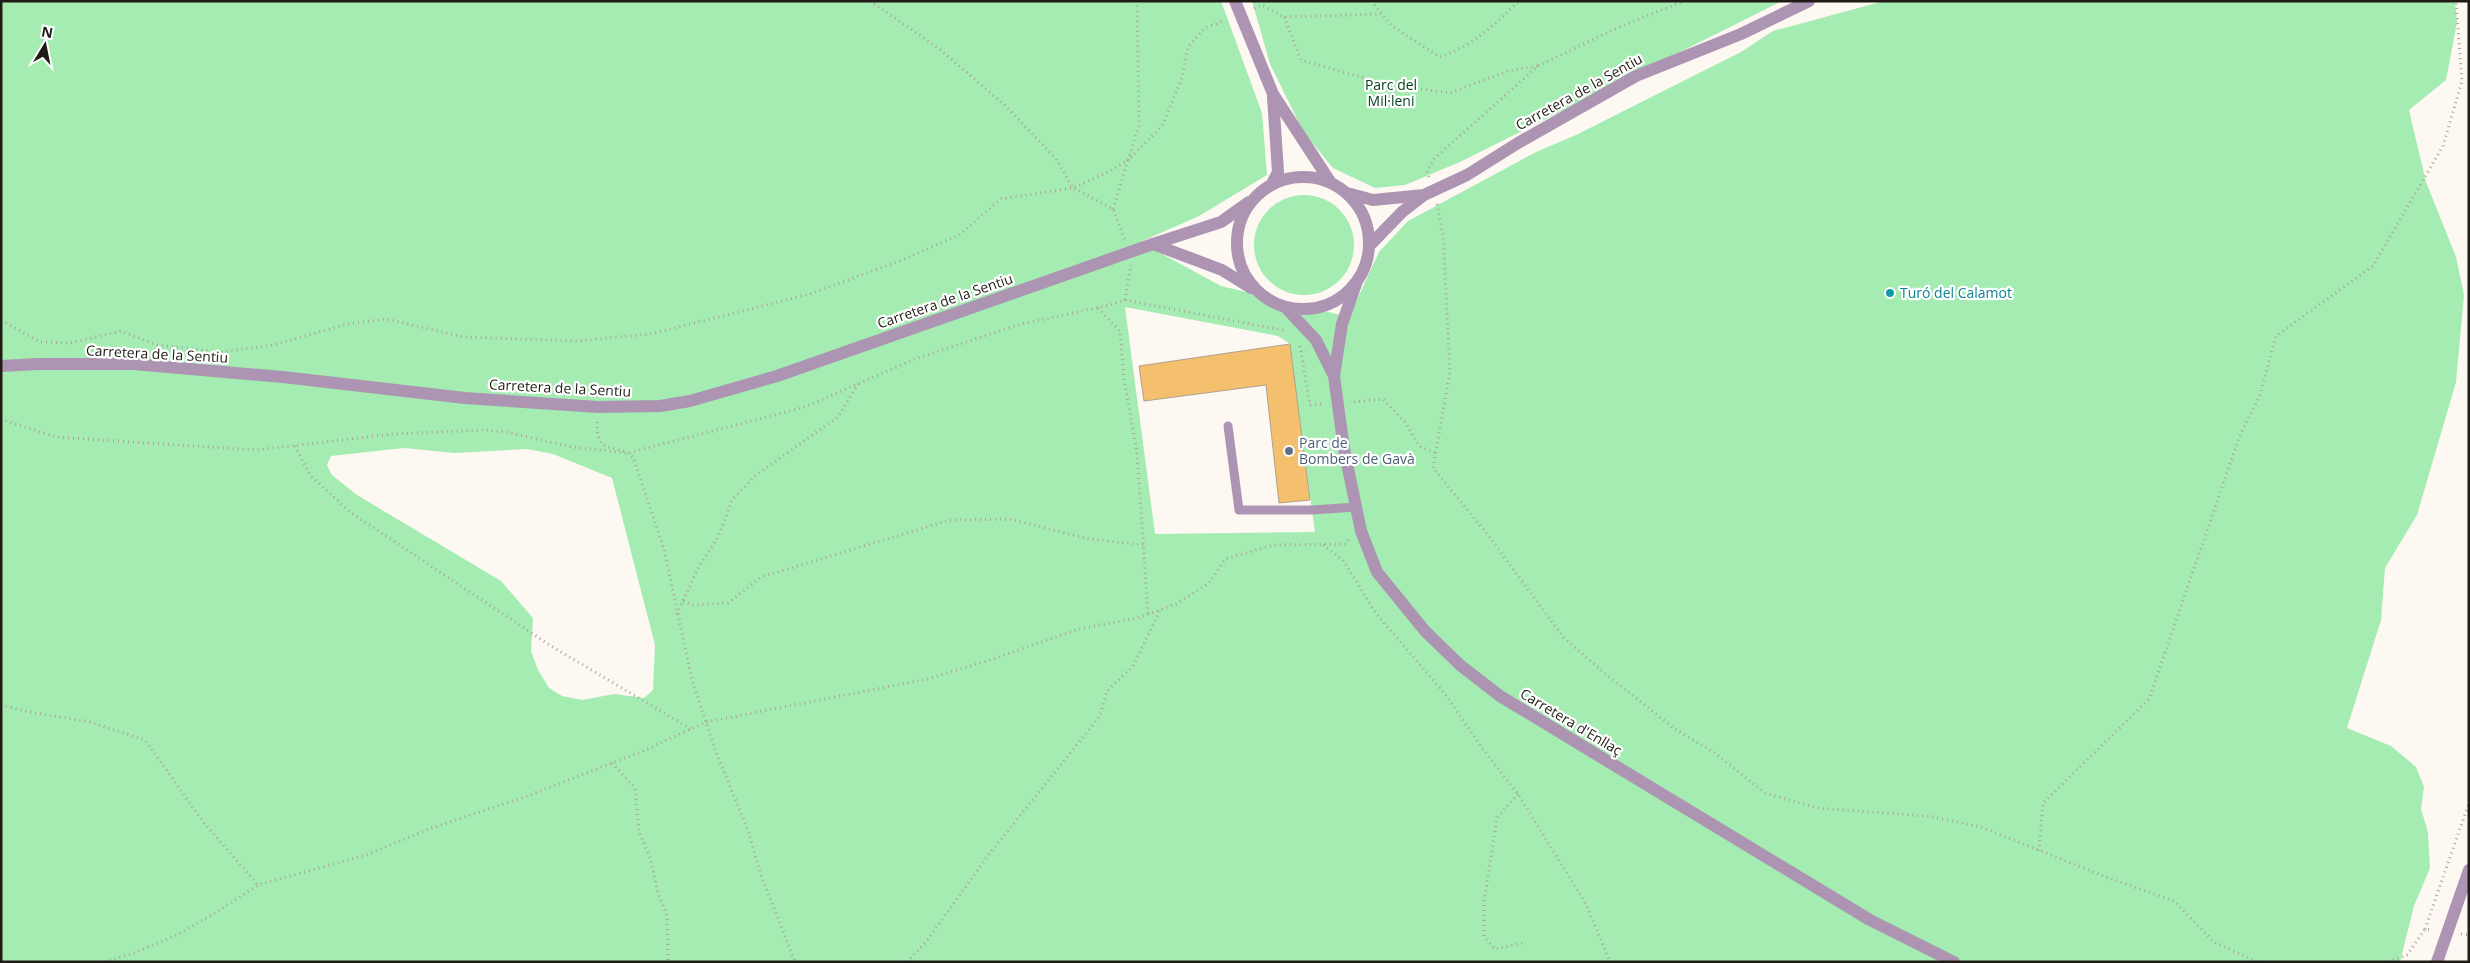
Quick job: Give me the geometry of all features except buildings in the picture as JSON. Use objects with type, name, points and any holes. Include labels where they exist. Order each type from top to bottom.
[{"type":"street","points":[[1235,1],[1273,94],[1331,183]]},
{"type":"street","name":"Carretera de la Sentiu","points":[[1370,245],[1402,212],[1429,194],[1467,175],[1518,143],[1636,76],[1741,34],[1809,1]]},
{"type":"street","points":[[1272,184],[1278,172],[1273,94]]},
{"type":"street","points":[[1154,244],[1222,270],[1256,290],[1269,301],[1285,307],[1304,310],[1324,307],[1342,298],[1356,284],[1366,265],[1370,245],[1368,226],[1360,208],[1347,193],[1331,183],[1312,177],[1292,178],[1272,184],[1255,197],[1243,214],[1237,234],[1237,254],[1242,267],[1256,290]]},
{"type":"street","name":"Carretera de la Sentiu","points":[[1347,193],[1374,200],[1429,194]]},
{"type":"street","name":"Carretera de la Sentiu","points":[[1,366],[133,364],[465,398],[598,407],[660,406],[690,401],[778,376],[1221,222],[1255,197]]},
{"type":"street","name":"Carretera d'Enllaç","points":[[1356,284],[1342,324],[1334,376],[1344,449],[1360,526],[1377,572],[1425,631],[1460,665],[1500,696],[1870,920],[1954,962]]},
{"type":"street","name":"Carretera d'Enllaç","points":[[1285,307],[1316,340],[1334,376]]},
{"type":"street","points":[[2437,962],[2469,870]]},
{"type":"lane","points":[[1228,426],[1239,510],[1312,510],[1356,507]]},
{"type":"path","points":[[870,1],[937,47],[1006,106],[1056,159],[1073,188],[1113,209]]},
{"type":"path","points":[[1137,1],[1139,126],[1113,209],[1129,253],[1132,268],[1125,300],[1287,331],[1294,338]]},
{"type":"path","points":[[1371,1],[1392,26],[1440,57],[1459,50],[1480,38],[1519,1]]},
{"type":"path","points":[[1684,1],[1617,28],[1538,66],[1434,158],[1428,171],[1429,194],[1444,235],[1450,372],[1433,468],[1490,537],[1564,638],[1607,675],[1676,729],[1715,753],[1765,793],[1817,808],[1927,816],[1981,827],[2039,851],[2174,901],[2214,942],[2257,962]]},
{"type":"path","points":[[2039,851],[2043,803],[2149,699],[2240,434],[2260,395],[2276,336],[2373,266],[2443,146],[2462,81],[2456,1]]},
{"type":"path","points":[[1251,9],[1262,5],[1284,17],[1381,14]]},
{"type":"path","points":[[1284,17],[1301,60],[1389,85],[1450,93],[1508,71],[1538,66]]},
{"type":"path","points":[[1,323],[40,342],[70,343],[121,332],[157,345],[221,352],[274,345],[347,324],[387,319],[463,337],[578,341],[650,334],[810,294],[902,260],[959,235],[1001,199],[1073,188],[1110,171],[1128,160],[1162,126],[1182,78],[1188,48],[1205,28],[1223,22]]},
{"type":"path","points":[[1098,308],[1120,331],[1124,379],[1137,452],[1145,545],[1148,614]]},
{"type":"path","points":[[1300,344],[1310,405],[1322,404]]},
{"type":"path","points":[[676,614],[698,568],[718,537],[732,500],[763,470],[838,417],[858,384]]},
{"type":"path","points":[[1354,402],[1383,399],[1405,422],[1419,446],[1435,453]]},
{"type":"path","points":[[598,407],[597,438],[602,444],[628,453],[633,457],[664,549],[676,614],[692,680],[717,755],[748,830],[761,875],[794,961],[799,962]]},
{"type":"path","points":[[295,446],[310,475],[350,512],[551,646],[691,728]]},
{"type":"path","points":[[683,602],[693,605],[728,603],[762,576],[950,520],[1010,519],[1089,539],[1145,545]]},
{"type":"path","points":[[105,962],[134,953],[177,935],[258,885],[366,855],[429,828],[530,795],[612,763],[706,722],[928,679],[987,662],[1079,629],[1148,614],[1176,604],[1210,583],[1225,560],[1274,545],[1346,544],[1360,526]]},
{"type":"path","points":[[1322,544],[1343,560],[1375,612],[1445,694],[1482,748],[1518,794],[1586,904],[1610,962]]},
{"type":"path","points":[[907,962],[926,942],[990,853],[1100,716],[1107,691],[1134,665],[1161,610]]},
{"type":"path","points":[[1,705],[29,712],[90,722],[145,740],[204,823],[258,885]]},
{"type":"path","points":[[612,763],[635,788],[639,832],[650,858],[658,893],[667,915],[668,962]]},
{"type":"path","points":[[1518,794],[1497,818],[1484,902],[1484,937],[1496,949],[1523,943]]},
{"type":"path","points":[[2426,929],[2469,803]]},
{"type":"green space","points":[[1,1],[1221,1],[1262,113],[1267,175],[1199,216],[1140,242],[1221,286],[1349,317],[1379,252],[1408,221],[1536,152],[1576,135],[1741,52],[1773,31],[1884,1],[2455,1],[2457,22],[2446,80],[2409,110],[2426,182],[2456,257],[2464,295],[2456,382],[2417,515],[2385,568],[2381,620],[2347,728],[2391,746],[2416,767],[2424,787],[2421,809],[2428,832],[2430,868],[2414,906],[2400,962],[1,962]],"holes":[[[1125,307],[1278,336],[1289,343],[1315,532],[1155,534]],[[404,448],[455,453],[527,449],[553,454],[612,478],[655,645],[653,690],[644,698],[614,694],[582,700],[562,696],[549,688],[538,670],[531,651],[533,618],[501,581],[357,495],[332,475],[327,465],[331,456]]]},
{"type":"green space","name":"Parc del Mil·leni","points":[[1252,1],[1782,1],[1460,162],[1405,185],[1375,188],[1333,168],[1304,133],[1270,64]]},
{"type":"green space","points":[[1304,195],[1323,198],[1340,209],[1351,226],[1354,245],[1351,264],[1340,281],[1323,292],[1304,295],[1285,292],[1268,281],[1257,264],[1254,245],[1257,226],[1268,209],[1285,198]]},
{"type":"place","name":"Turó del Calamot","points":[[1890,293]]},
{"type":"place","name":"Parc de Bombers de Gavà","points":[[1289,451]]}]
